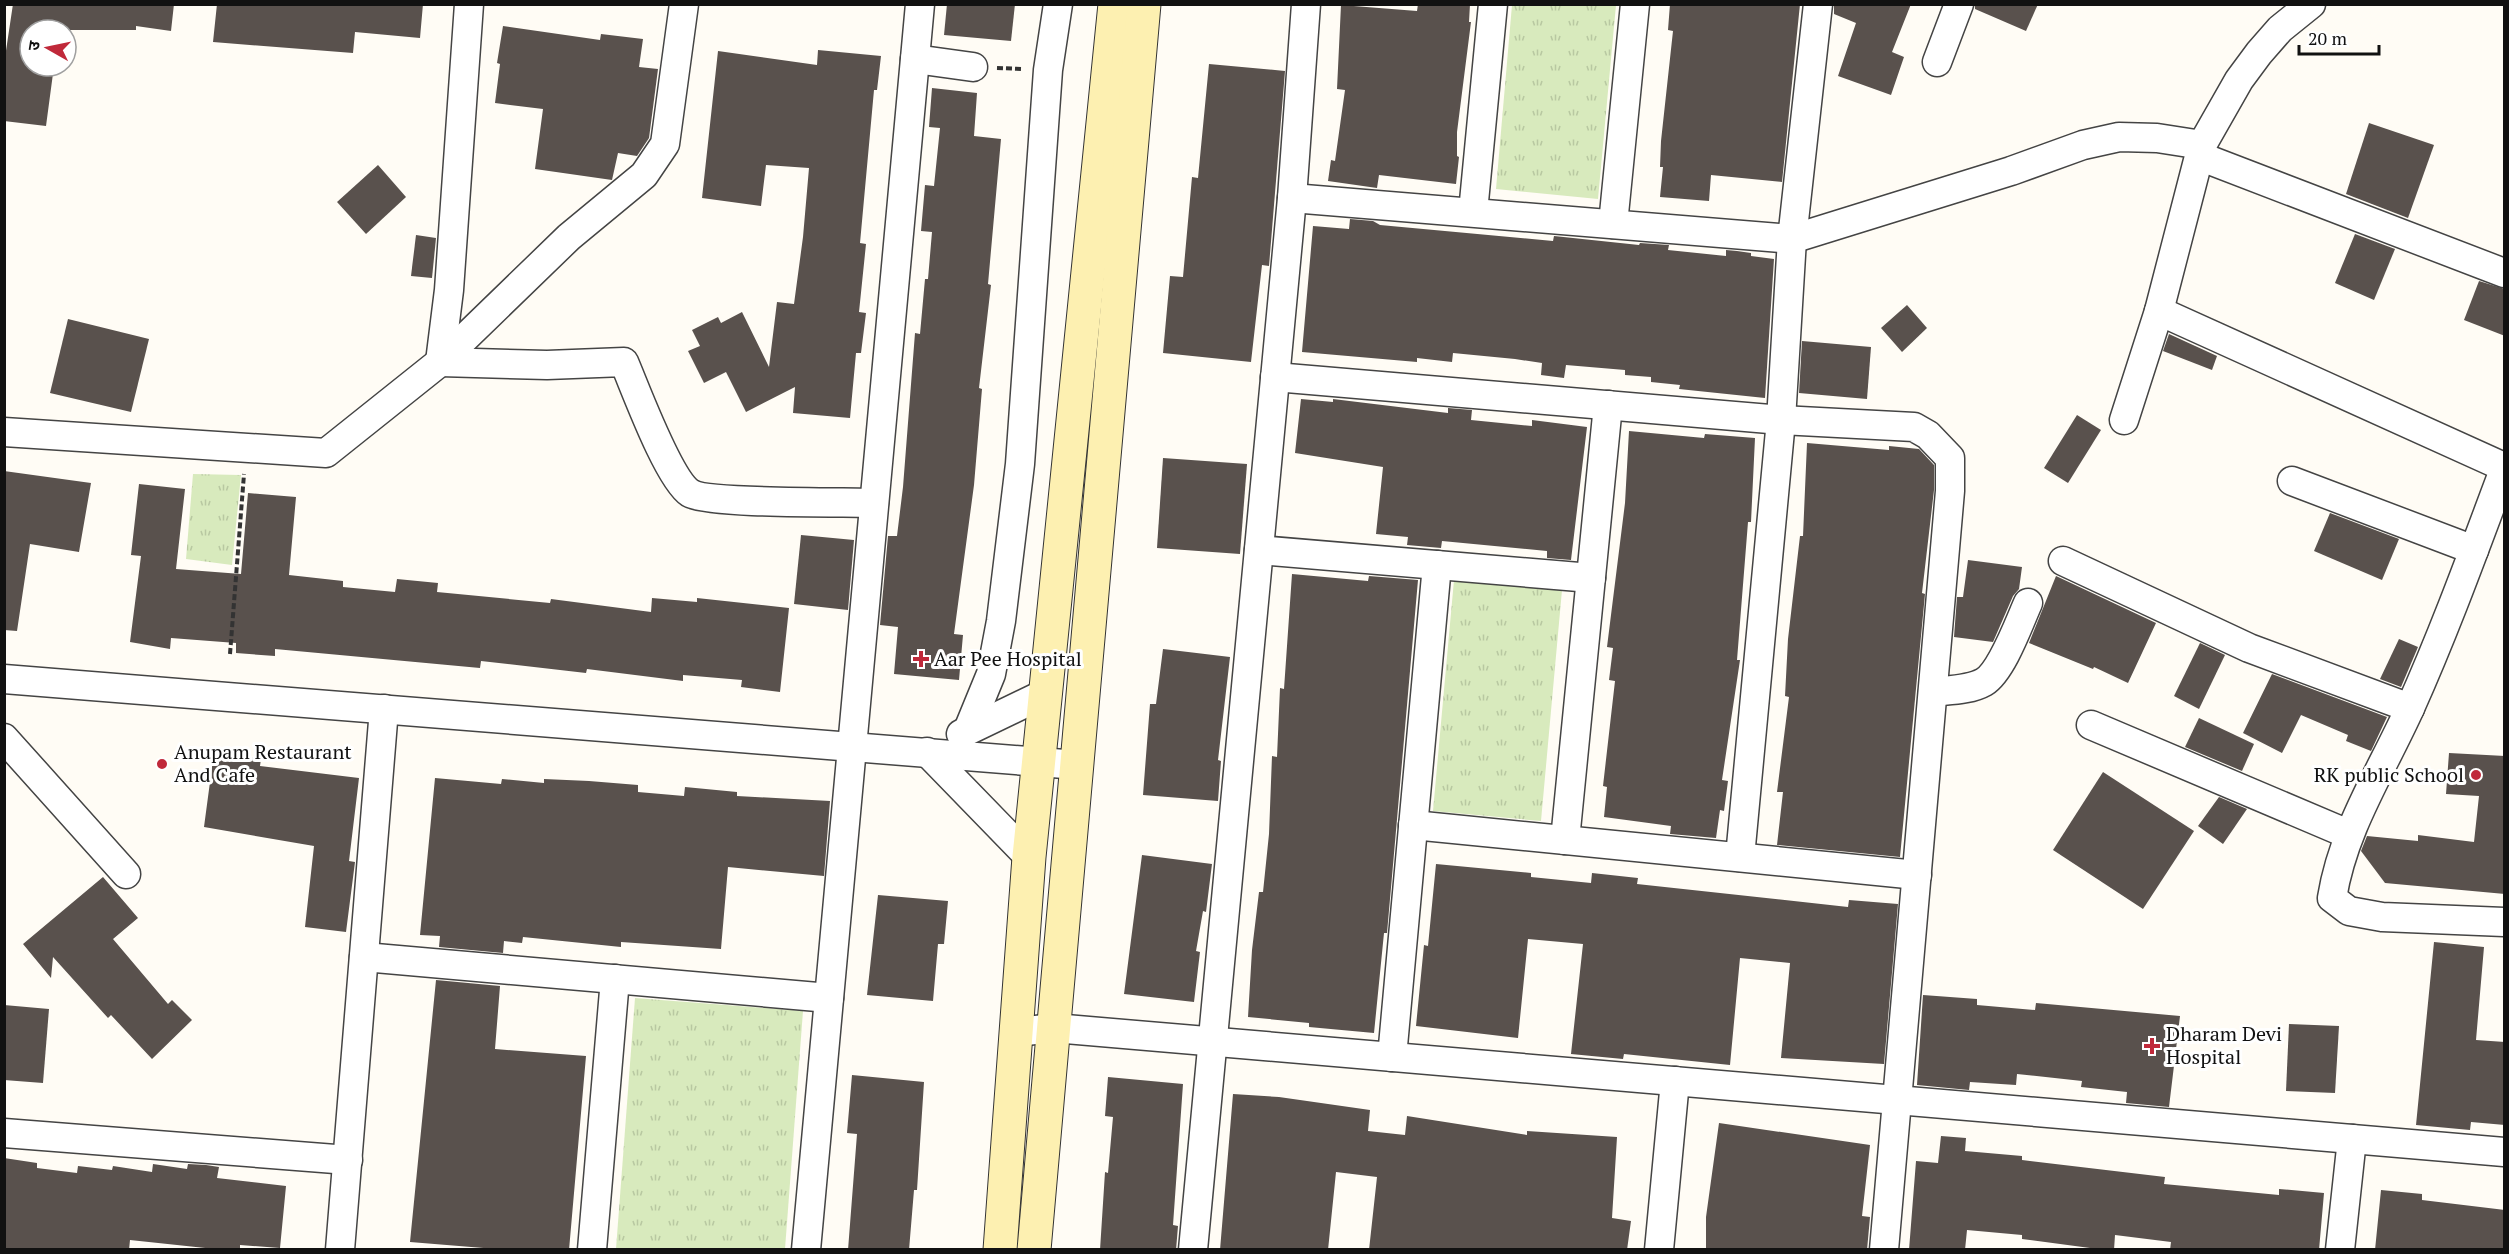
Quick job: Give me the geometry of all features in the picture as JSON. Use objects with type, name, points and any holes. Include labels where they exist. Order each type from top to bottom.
[{"type":"main road","points":[[1000,1250],[1029,857],[1115,4]]},
{"type":"main road","points":[[1034,1250],[1144,4]]},
{"type":"street","points":[[440,362],[449,290],[469,4]]},
{"type":"street","points":[[4,432],[326,453],[440,362],[569,237],[645,175],[665,144],[684,4]]},
{"type":"street","points":[[806,1250],[920,4]]},
{"type":"street","points":[[968,730],[991,674],[1002,621],[1020,464],[1048,70],[1058,4]]},
{"type":"street","points":[[1193,1250],[1292,198],[1306,4]]},
{"type":"street","points":[[1473,212],[1493,4]]},
{"type":"street","points":[[1612,224],[1635,4]]},
{"type":"street","points":[[1740,857],[1781,420],[1792,239],[1818,4]]},
{"type":"street","points":[[1937,62],[1959,4]]},
{"type":"street","points":[[2124,420],[2159,311],[2200,150],[2239,80],[2259,53],[2280,29],[2311,4]]},
{"type":"street","points":[[915,59],[973,68]]},
{"type":"street","points":[[1292,198],[1792,239],[2011,171],[2083,145],[2119,137],[2157,138],[2200,150],[2505,273]]},
{"type":"street","points":[[2159,311],[2505,468],[2410,708],[2348,834],[2337,868],[2332,898],[2349,911],[2382,917],[2505,922]]},
{"type":"street","points":[[440,362],[547,365],[624,362],[675,475],[691,494],[723,499],[874,503]]},
{"type":"street","points":[[1275,377],[1781,420],[1914,427],[1928,435],[1950,458],[1950,491],[1884,1250]]},
{"type":"street","points":[[1565,840],[1608,405]]},
{"type":"street","points":[[2292,481],[2474,550]]},
{"type":"street","points":[[1259,550],[1591,578]]},
{"type":"street","points":[[2063,561],[2250,648],[2410,708]]},
{"type":"street","points":[[1392,1057],[1437,565]]},
{"type":"street","points":[[1933,692],[1963,689],[1985,681],[2000,662],[2028,603]]},
{"type":"street","points":[[4,679],[1077,765]]},
{"type":"street","points":[[927,752],[1046,693]]},
{"type":"street","points":[[340,1250],[384,709]]},
{"type":"street","points":[[2091,725],[2348,834]]},
{"type":"street","points":[[4,738],[126,874]]},
{"type":"street","points":[[927,752],[1029,857]]},
{"type":"street","points":[[1413,825],[1917,875]]},
{"type":"street","points":[[364,957],[829,998]]},
{"type":"street","points":[[592,1250],[615,980]]},
{"type":"street","points":[[1016,1032],[1054,1028],[2505,1152]]},
{"type":"street","points":[[1659,1250],[1675,1081]]},
{"type":"street","points":[[4,1133],[348,1160]]},
{"type":"street","points":[[2340,1250],[2352,1139]]},
{"type":"path","points":[[973,68],[1048,70]]},
{"type":"path","points":[[230,654],[246,447]]},
{"type":"green space","points":[[1512,5],[1616,5],[1598,199],[1496,189]]},
{"type":"green space","points":[[193,474],[241,475],[232,565],[186,559]]},
{"type":"green space","points":[[1454,580],[1562,590],[1541,821],[1433,811]]},
{"type":"green space","points":[[635,998],[803,1011],[785,1249],[616,1249]]},
{"type":"building","points":[[13,4],[174,4],[171,31],[136,26],[136,30],[78,30],[78,18],[18,18],[18,78],[52,78],[46,126],[4,121],[4,64]]},
{"type":"building","points":[[217,4],[423,4],[420,38],[355,32],[353,53],[213,42]]},
{"type":"building","points":[[947,4],[1015,4],[1011,41],[944,35]]},
{"type":"building","points":[[1418,4],[1470,4],[1469,22],[1471,22],[1457,132],[1457,156],[1459,157],[1456,184],[1379,175],[1377,188],[1328,181],[1331,160],[1335,161],[1345,90],[1337,89],[1341,5],[1417,11]]},
{"type":"building","points":[[1670,4],[1800,4],[1782,182],[1711,175],[1709,201],[1660,197],[1663,167],[1660,167],[1661,141],[1673,31],[1668,30]]},
{"type":"building","points":[[1834,4],[1911,4],[1892,52],[1904,57],[1891,95],[1838,76],[1856,23],[1834,14]]},
{"type":"building","points":[[1975,4],[2038,4],[2026,31],[1975,9]]},
{"type":"building","points":[[503,26],[600,40],[601,34],[643,39],[639,67],[658,69],[649,138],[637,156],[618,153],[612,180],[535,169],[543,109],[495,103],[500,64],[497,63]]},
{"type":"building","points":[[818,50],[881,56],[877,90],[874,90],[860,243],[866,244],[859,312],[866,313],[861,353],[856,353],[850,418],[793,413],[795,387],[746,412],[726,372],[704,383],[688,351],[700,346],[692,330],[718,317],[721,323],[742,312],[769,367],[777,302],[794,304],[803,237],[809,168],[766,165],[761,206],[702,198],[718,51],[817,65]]},
{"type":"building","points":[[1209,64],[1285,71],[1269,266],[1262,265],[1251,362],[1163,353],[1170,276],[1183,277],[1192,177],[1198,178]]},
{"type":"building","points":[[932,88],[977,93],[974,136],[1001,139],[988,284],[991,285],[979,388],[982,389],[974,485],[954,634],[963,635],[959,680],[894,674],[898,627],[880,625],[888,536],[897,536],[903,487],[915,333],[920,334],[925,279],[928,279],[932,232],[921,231],[925,185],[934,186],[940,128],[929,127]]},
{"type":"building","points":[[2369,123],[2434,145],[2408,218],[2346,194]]},
{"type":"building","points":[[378,165],[406,197],[366,234],[337,202]]},
{"type":"building","points":[[1350,219],[1373,221],[1380,225],[1553,241],[1554,236],[1639,245],[1640,243],[1669,245],[1668,250],[1726,256],[1726,250],[1737,251],[1751,253],[1751,256],[1774,259],[1765,398],[1679,389],[1680,385],[1651,382],[1651,377],[1625,375],[1625,370],[1566,365],[1564,378],[1541,375],[1542,363],[1515,359],[1453,353],[1452,362],[1417,358],[1417,362],[1302,352],[1313,226],[1349,229]]},
{"type":"building","points":[[2355,234],[2395,249],[2374,300],[2335,283]]},
{"type":"building","points":[[416,235],[436,238],[432,278],[411,276]]},
{"type":"building","points":[[2479,281],[2505,289],[2505,336],[2464,320]]},
{"type":"building","points":[[1907,305],[1927,328],[1902,352],[1881,328]]},
{"type":"building","points":[[68,319],[149,339],[131,412],[50,393]]},
{"type":"building","points":[[2169,334],[2217,356],[2212,370],[2163,351]]},
{"type":"building","points":[[1802,341],[1871,347],[1867,399],[1799,393]]},
{"type":"building","points":[[1301,399],[1333,402],[1333,399],[1448,413],[1448,408],[1472,410],[1471,420],[1532,426],[1532,420],[1587,427],[1571,560],[1547,558],[1547,551],[1442,541],[1441,548],[1407,545],[1408,537],[1376,534],[1383,467],[1295,453]]},
{"type":"building","points":[[2077,415],[2101,430],[2068,483],[2044,468]]},
{"type":"building","points":[[1629,431],[1704,438],[1705,434],[1755,438],[1751,522],[1748,522],[1737,660],[1740,660],[1722,780],[1728,781],[1724,811],[1720,810],[1716,838],[1670,834],[1671,826],[1604,817],[1607,787],[1603,786],[1615,681],[1609,680],[1613,648],[1607,647],[1625,503]]},
{"type":"building","points":[[1807,443],[1889,450],[1889,446],[1919,449],[1934,465],[1934,490],[1922,593],[1925,594],[1900,857],[1777,845],[1783,792],[1777,792],[1789,697],[1785,696],[1788,639],[1800,536],[1803,536]]},
{"type":"building","points":[[1163,458],[1247,464],[1240,554],[1157,548]]},
{"type":"building","points":[[4,471],[91,483],[79,552],[30,544],[17,631],[4,630]]},
{"type":"building","points":[[139,484],[185,489],[176,569],[241,574],[248,493],[296,497],[289,575],[343,581],[343,587],[395,592],[397,579],[438,583],[437,592],[550,603],[551,599],[651,612],[652,598],[697,602],[697,598],[789,608],[780,692],[741,687],[742,680],[683,675],[683,681],[587,669],[586,673],[481,661],[480,668],[275,649],[275,656],[236,653],[236,643],[171,638],[170,649],[130,642],[141,556],[131,555]]},
{"type":"building","points":[[2330,513],[2399,539],[2382,580],[2314,551]]},
{"type":"building","points":[[801,535],[854,540],[848,610],[794,604]]},
{"type":"building","points":[[1968,560],[2022,567],[2019,589],[2013,596],[1993,642],[1954,637],[1957,597],[1963,597]]},
{"type":"building","points":[[1292,574],[1368,581],[1369,576],[1418,580],[1387,933],[1384,933],[1374,1033],[1309,1027],[1309,1023],[1248,1017],[1252,950],[1259,892],[1263,892],[1269,834],[1272,756],[1277,757],[1280,688],[1284,689]]},
{"type":"building","points":[[2056,576],[2156,623],[2128,683],[2094,667],[2093,669],[2029,643]]},
{"type":"building","points":[[2399,639],[2418,647],[2401,687],[2380,679]]},
{"type":"building","points":[[2200,643],[2225,655],[2199,709],[2174,696]]},
{"type":"building","points":[[1163,649],[1230,657],[1218,760],[1221,761],[1218,801],[1143,795],[1150,704],[1156,704]]},
{"type":"building","points":[[2272,674],[2387,717],[2371,751],[2346,741],[2348,735],[2301,715],[2282,753],[2243,733]]},
{"type":"building","points":[[2199,718],[2254,744],[2242,771],[2185,747]]},
{"type":"building","points":[[214,752],[261,759],[260,766],[359,778],[349,861],[355,862],[346,932],[305,927],[314,846],[204,827]]},
{"type":"building","points":[[2449,753],[2505,756],[2505,894],[2385,883],[2361,851],[2367,836],[2418,841],[2418,835],[2474,842],[2479,796],[2446,794]]},
{"type":"building","points":[[2103,772],[2194,831],[2143,909],[2053,850]]},
{"type":"building","points":[[435,778],[501,784],[502,779],[544,783],[544,779],[589,781],[638,785],[638,792],[684,796],[685,787],[737,792],[737,796],[830,801],[824,876],[728,867],[721,949],[621,942],[621,947],[523,937],[522,943],[504,941],[503,953],[439,947],[440,936],[420,935]]},
{"type":"building","points":[[2219,797],[2247,809],[2223,844],[2198,826]]},
{"type":"building","points":[[1142,855],[1212,864],[1206,912],[1203,911],[1196,951],[1200,952],[1194,1002],[1124,994]]},
{"type":"building","points":[[1436,864],[1531,873],[1531,877],[1591,883],[1592,873],[1638,878],[1637,884],[1848,907],[1849,900],[1898,904],[1884,1064],[1781,1058],[1790,963],[1740,958],[1730,1065],[1624,1054],[1623,1059],[1571,1054],[1583,944],[1528,939],[1518,1038],[1416,1026],[1424,945],[1428,946]]},
{"type":"building","points":[[103,877],[138,918],[113,939],[168,1004],[172,1000],[192,1020],[152,1059],[111,1015],[108,1018],[53,957],[51,978],[23,944]]},
{"type":"building","points":[[878,895],[948,901],[944,944],[938,944],[933,1001],[867,995]]},
{"type":"building","points":[[2434,942],[2484,947],[2476,1040],[2505,1042],[2505,1125],[2471,1122],[2470,1130],[2416,1125]]},
{"type":"building","points":[[436,980],[500,986],[495,1049],[586,1056],[569,1250],[508,1250],[410,1242]]},
{"type":"building","points":[[1923,995],[1977,999],[1977,1005],[2035,1010],[2036,1003],[2180,1016],[2169,1107],[2126,1103],[2127,1092],[2081,1087],[2082,1081],[2017,1074],[2016,1085],[1970,1082],[1969,1090],[1917,1085]]},
{"type":"building","points":[[4,1005],[49,1009],[43,1083],[4,1080]]},
{"type":"building","points":[[2289,1024],[2339,1026],[2335,1093],[2286,1091]]},
{"type":"building","points":[[852,1075],[924,1082],[917,1190],[914,1190],[909,1250],[848,1250],[857,1134],[847,1133]]},
{"type":"building","points":[[1108,1077],[1183,1084],[1173,1225],[1178,1226],[1176,1250],[1100,1250],[1105,1172],[1108,1173],[1113,1117],[1105,1116]]},
{"type":"building","points":[[1233,1094],[1279,1097],[1370,1110],[1368,1131],[1405,1135],[1407,1116],[1527,1135],[1527,1131],[1617,1137],[1612,1218],[1631,1221],[1627,1250],[1369,1250],[1377,1177],[1336,1172],[1328,1250],[1220,1250]]},
{"type":"building","points":[[1719,1123],[1870,1145],[1862,1216],[1870,1217],[1867,1250],[1706,1250],[1706,1217]]},
{"type":"building","points":[[1941,1136],[1966,1138],[1965,1151],[2022,1156],[2022,1160],[2165,1177],[2164,1184],[2279,1195],[2279,1189],[2324,1193],[2319,1250],[2170,1250],[2171,1242],[2115,1235],[2114,1250],[2105,1250],[2022,1239],[2022,1235],[1967,1230],[1965,1250],[1909,1250],[1916,1161],[1938,1163]]},
{"type":"building","points":[[4,1158],[37,1163],[37,1168],[77,1173],[78,1166],[112,1170],[113,1166],[152,1172],[153,1164],[187,1169],[188,1164],[206,1165],[219,1167],[217,1178],[286,1186],[280,1248],[240,1245],[240,1250],[224,1250],[130,1240],[129,1250],[4,1250]]},
{"type":"building","points":[[2381,1190],[2422,1194],[2422,1200],[2505,1210],[2505,1250],[2375,1250]]},
{"type":"place","name":"Aar Pee Hospital","points":[[921,659]]},
{"type":"place","name":"Anupam Restaurant And Cafe","points":[[162,764]]},
{"type":"place","name":"RK public School","points":[[2476,775]]},
{"type":"place","name":"Dharam Devi Hospital","points":[[2152,1046]]}]
